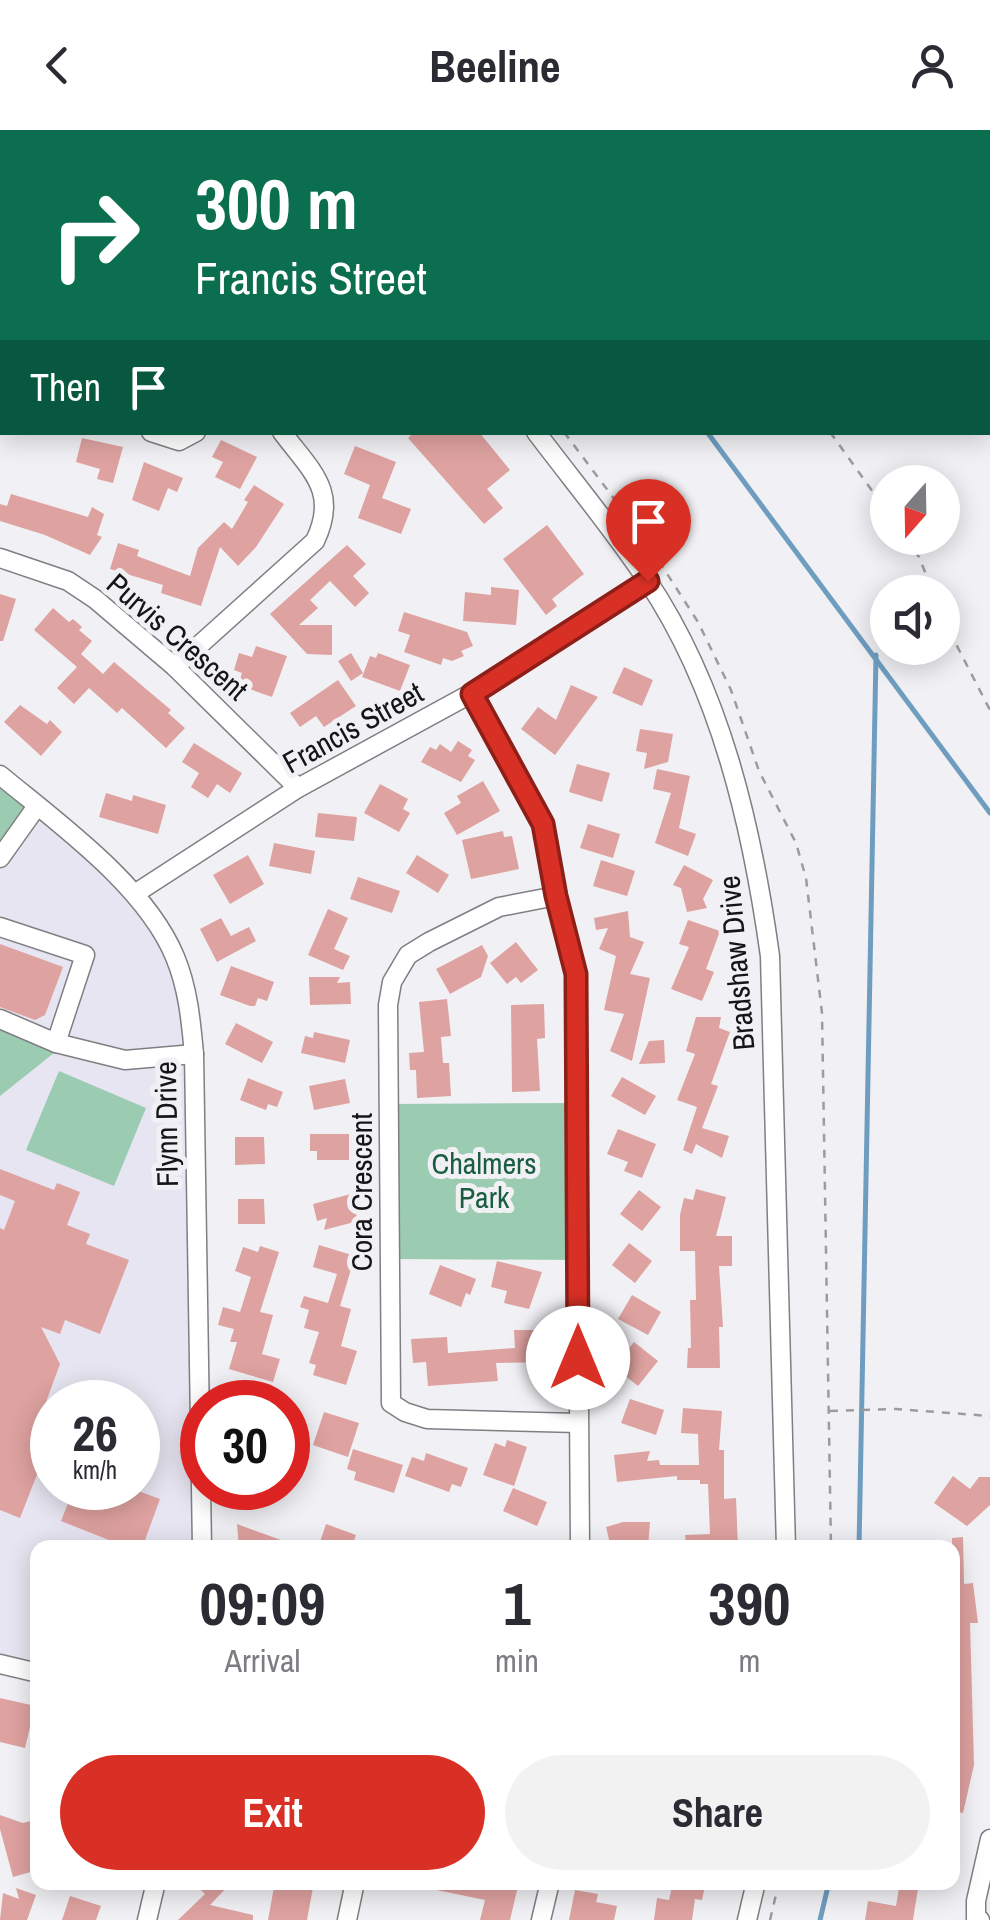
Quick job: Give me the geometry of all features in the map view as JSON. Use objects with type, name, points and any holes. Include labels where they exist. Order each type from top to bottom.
[{"type":"street","points":[[161,435],[178,440],[189,435]]},
{"type":"street","points":[[175,667],[314,541],[324,523],[326,502],[316,476],[284,435]]},
{"type":"street","name":"Bradshaw Drive","points":[[538,435],[648,581],[703,684],[758,866],[768,938],[786,1540]]},
{"type":"street","name":"Purvis Crescent","points":[[0,558],[68,581],[95,599],[175,667],[298,788]]},
{"type":"street","name":"Francis Street","points":[[136,893],[298,788],[472,694],[648,581]]},
{"type":"street","points":[[472,694],[543,824],[576,974],[580,1540]]},
{"type":"street","name":"Flynn Drive","points":[[0,775],[136,893],[174,954],[189,1002],[194,1054],[202,1540]]},
{"type":"street","points":[[0,858],[37,806]]},
{"type":"street","name":"Cora Crescent","points":[[556,896],[499,907],[429,942],[408,955],[392,982],[388,1005],[391,1403],[427,1419],[578,1423]]},
{"type":"street","points":[[0,927],[86,954],[56,1043]]},
{"type":"street","points":[[0,1020],[56,1043],[126,1060],[194,1054]]},
{"type":"street","points":[[0,1664],[30,1671]]},
{"type":"street","points":[[980,1920],[976,1918],[976,1900],[990,1839]]},
{"type":"street","points":[[147,1920],[154,1890]]},
{"type":"street","points":[[346,1920],[353,1890]]},
{"type":"street","points":[[541,1920],[548,1890]]},
{"type":"street","points":[[748,1920],[754,1890]]},
{"type":"path","points":[[832,435],[870,488]]},
{"type":"path","points":[[960,652],[990,710]]},
{"type":"path","points":[[829,1411],[896,1409],[990,1416]]},
{"type":"path","points":[[770,1920],[778,1890]]},
{"type":"shaded area","points":[[37,806],[136,893],[189,1002],[198,1380],[180,1380],[180,1510],[201,1510],[202,1540],[30,1540],[30,1671],[0,1664],[0,1096],[54,1053],[0,1019],[0,858]]},
{"type":"green space","points":[[0,775],[37,806],[0,858]]},
{"type":"green space","points":[[0,1019],[56,1043],[54,1053],[0,1096]]},
{"type":"green space","points":[[59,1071],[146,1108],[114,1186],[26,1150]]},
{"type":"green space","name":"Chalmers Park","points":[[577,1103],[579,1260],[390,1259],[390,1104]]},
{"type":"building","points":[[481,435],[510,470],[487,489],[503,508],[484,524],[408,438]]},
{"type":"building","points":[[82,438],[123,447],[113,483],[97,479],[100,469],[76,462]]},
{"type":"building","points":[[221,440],[257,457],[240,489],[215,477],[223,462],[212,457]]},
{"type":"building","points":[[355,446],[396,462],[382,498],[411,509],[401,534],[358,518],[370,485],[344,474]]},
{"type":"building","points":[[144,462],[183,478],[177,492],[168,488],[159,511],[132,500]]},
{"type":"building","points":[[254,485],[284,504],[256,547],[238,566],[220,547],[201,606],[161,593],[163,585],[110,569],[118,543],[139,550],[137,556],[190,576],[198,548],[224,522],[232,529]]},
{"type":"building","points":[[11,494],[88,517],[92,507],[104,514],[97,535],[102,537],[90,555],[0,521],[0,504],[7,506]]},
{"type":"building","points":[[547,525],[584,574],[552,599],[557,606],[546,615],[503,559]]},
{"type":"building","points":[[347,545],[366,564],[353,576],[369,593],[355,607],[330,581],[310,600],[318,608],[299,625],[332,625],[332,655],[307,654],[270,614]]},
{"type":"building","points":[[491,587],[519,590],[516,625],[463,621],[465,592],[491,595]]},
{"type":"building","points":[[0,594],[16,599],[3,641],[0,641]]},
{"type":"building","points":[[53,608],[82,627],[79,630],[92,641],[81,654],[103,674],[114,662],[171,710],[168,713],[185,728],[166,748],[122,708],[117,713],[89,688],[74,704],[57,688],[77,667],[34,630]]},
{"type":"building","points":[[404,612],[467,632],[473,646],[452,661],[443,658],[441,665],[404,652],[410,635],[398,631]]},
{"type":"building","points":[[256,646],[287,656],[272,697],[238,685],[242,673],[234,670],[239,653],[252,657]]},
{"type":"building","points":[[351,653],[363,673],[351,681],[338,661]]},
{"type":"building","points":[[378,653],[410,665],[400,691],[362,677],[370,656],[376,658]]},
{"type":"building","points":[[624,667],[653,680],[642,706],[612,693]]},
{"type":"building","points":[[338,680],[356,706],[324,727],[316,716],[300,727],[290,713]]},
{"type":"building","points":[[571,685],[598,697],[555,755],[521,729],[538,707],[556,720]]},
{"type":"building","points":[[20,705],[47,724],[50,720],[62,732],[41,756],[4,722]]},
{"type":"building","points":[[640,729],[673,734],[668,762],[644,769],[647,753],[636,751]]},
{"type":"building","points":[[458,741],[472,750],[468,756],[475,760],[461,782],[421,762],[430,747],[436,750],[440,744],[451,752]]},
{"type":"building","points":[[194,743],[242,773],[230,793],[217,784],[208,798],[191,787],[199,773],[182,762]]},
{"type":"building","points":[[577,764],[610,773],[602,802],[569,792]]},
{"type":"building","points":[[657,769],[690,776],[679,828],[696,834],[688,856],[655,843],[671,793],[653,789]]},
{"type":"building","points":[[483,781],[500,811],[457,835],[444,813],[461,803],[457,796]]},
{"type":"building","points":[[380,784],[408,799],[403,809],[410,813],[399,832],[364,813]]},
{"type":"building","points":[[106,793],[132,801],[133,795],[166,805],[158,834],[99,817]]},
{"type":"building","points":[[318,813],[357,817],[354,841],[315,837]]},
{"type":"building","points":[[588,824],[620,834],[613,858],[580,848]]},
{"type":"building","points":[[503,831],[504,837],[512,836],[519,869],[471,879],[462,840]]},
{"type":"building","points":[[274,843],[315,851],[311,874],[269,866]]},
{"type":"building","points":[[248,855],[264,884],[230,904],[213,875]]},
{"type":"building","points":[[417,855],[449,875],[438,893],[406,873]]},
{"type":"building","points":[[601,860],[635,871],[627,896],[593,886]]},
{"type":"building","points":[[684,865],[713,880],[703,899],[707,908],[687,912],[681,888],[673,885]]},
{"type":"building","points":[[358,877],[400,891],[392,913],[350,899]]},
{"type":"building","points":[[328,909],[348,918],[334,949],[350,956],[343,970],[308,955]]},
{"type":"building","points":[[628,911],[630,937],[644,942],[630,974],[650,978],[632,1061],[610,1051],[624,1014],[604,1010],[616,956],[599,949],[608,928],[596,930],[594,918]]},
{"type":"building","points":[[221,918],[231,936],[249,927],[256,941],[217,962],[200,929]]},
{"type":"building","points":[[688,920],[720,931],[706,969],[714,972],[702,1001],[671,989],[689,947],[679,944]]},
{"type":"building","points":[[516,942],[538,970],[521,983],[516,977],[507,984],[490,963]]},
{"type":"building","points":[[0,944],[63,967],[45,1015],[35,1020],[0,1007]]},
{"type":"building","points":[[482,945],[488,956],[481,977],[450,994],[436,969]]},
{"type":"building","points":[[231,966],[274,982],[267,1001],[258,998],[255,1006],[250,1006],[220,995]]},
{"type":"building","points":[[309,977],[340,977],[337,983],[350,982],[351,1004],[310,1005]]},
{"type":"building","points":[[447,999],[451,1036],[441,1037],[443,1063],[449,1063],[451,1096],[417,1098],[416,1070],[410,1070],[409,1053],[424,1052],[419,1002]]},
{"type":"building","points":[[544,1004],[545,1038],[537,1039],[540,1091],[512,1092],[511,1005]]},
{"type":"building","points":[[696,1017],[721,1017],[719,1028],[730,1032],[711,1084],[718,1086],[702,1128],[729,1136],[722,1158],[696,1144],[692,1154],[683,1150],[697,1107],[677,1100],[695,1054],[686,1051]]},
{"type":"building","points":[[236,1023],[273,1042],[262,1063],[225,1044]]},
{"type":"building","points":[[314,1032],[350,1040],[345,1063],[301,1053],[305,1036],[313,1038]]},
{"type":"building","points":[[664,1040],[665,1063],[639,1064],[649,1041]]},
{"type":"building","points":[[622,1077],[656,1096],[645,1115],[611,1096]]},
{"type":"building","points":[[248,1078],[283,1092],[277,1107],[268,1104],[266,1110],[240,1100]]},
{"type":"building","points":[[345,1079],[350,1103],[314,1110],[309,1086]]},
{"type":"building","points":[[618,1129],[656,1144],[642,1178],[624,1171],[628,1162],[607,1154]]},
{"type":"building","points":[[310,1134],[349,1134],[349,1160],[317,1160],[317,1151],[310,1151]]},
{"type":"building","points":[[235,1137],[264,1137],[265,1164],[235,1165]]},
{"type":"building","points":[[0,1169],[54,1190],[57,1183],[80,1192],[67,1225],[90,1234],[86,1244],[129,1260],[100,1334],[65,1320],[60,1334],[41,1327],[60,1364],[54,1380],[30,1380],[30,1492],[20,1518],[0,1510],[0,1228],[4,1230],[15,1201],[0,1195]]},
{"type":"building","points":[[696,1189],[726,1197],[716,1236],[732,1236],[732,1266],[719,1266],[723,1327],[719,1327],[720,1368],[687,1368],[691,1348],[690,1300],[696,1300],[695,1251],[680,1251],[680,1215],[684,1198],[693,1200]]},
{"type":"building","points":[[639,1190],[661,1207],[642,1231],[620,1214]]},
{"type":"building","points":[[351,1194],[358,1221],[324,1230],[327,1218],[317,1221],[313,1204]]},
{"type":"building","points":[[238,1199],[264,1199],[265,1224],[238,1224]]},
{"type":"building","points":[[629,1243],[652,1261],[635,1283],[612,1265]]},
{"type":"building","points":[[319,1245],[355,1256],[340,1306],[351,1309],[341,1346],[357,1351],[346,1385],[313,1375],[316,1365],[309,1363],[319,1332],[304,1328],[309,1310],[300,1307],[304,1296],[328,1303],[337,1274],[313,1267]]},
{"type":"building","points":[[260,1246],[279,1252],[260,1312],[273,1315],[262,1354],[280,1359],[274,1380],[229,1369],[237,1342],[230,1342],[234,1329],[218,1325],[223,1307],[240,1312],[251,1277],[235,1271],[243,1247],[258,1252]]},
{"type":"building","points":[[497,1261],[542,1272],[529,1309],[504,1303],[507,1291],[491,1287]]},
{"type":"building","points":[[440,1265],[476,1279],[461,1307],[429,1294]]},
{"type":"building","points":[[632,1295],[661,1312],[648,1335],[618,1319]]},
{"type":"building","points":[[514,1330],[546,1330],[546,1362],[496,1363],[498,1381],[428,1386],[426,1362],[413,1363],[411,1339],[447,1337],[448,1353],[515,1348]]},
{"type":"building","points":[[634,1342],[658,1361],[638,1386],[614,1367]]},
{"type":"building","points":[[630,1399],[664,1410],[656,1435],[621,1423]]},
{"type":"building","points":[[683,1408],[722,1411],[719,1450],[724,1450],[724,1499],[736,1498],[738,1540],[685,1540],[685,1535],[710,1534],[708,1484],[700,1484],[700,1480],[677,1480],[677,1476],[617,1482],[614,1455],[650,1451],[647,1461],[659,1460],[660,1465],[699,1465],[698,1434],[681,1433]]},
{"type":"building","points":[[324,1412],[359,1423],[348,1457],[313,1445]]},
{"type":"building","points":[[507,1440],[527,1447],[514,1486],[483,1475],[495,1443],[505,1447]]},
{"type":"building","points":[[353,1449],[403,1465],[394,1493],[354,1480],[356,1472],[347,1469]]},
{"type":"building","points":[[426,1453],[468,1468],[461,1487],[452,1484],[449,1492],[405,1476],[412,1457],[424,1461]]},
{"type":"building","points":[[953,1476],[970,1489],[979,1477],[990,1477],[990,1505],[967,1526],[934,1503]]},
{"type":"building","points":[[513,1488],[547,1502],[537,1526],[503,1511]]},
{"type":"building","points":[[65,1510],[156,1510],[145,1540],[109,1540],[61,1521]]},
{"type":"building","points":[[623,1522],[650,1522],[649,1540],[609,1540],[606,1527]]},
{"type":"building","points":[[237,1524],[281,1540],[238,1540]]},
{"type":"building","points":[[326,1524],[356,1535],[354,1540],[321,1540]]},
{"type":"building","points":[[963,1537],[964,1584],[973,1583],[978,1623],[970,1623],[974,1765],[963,1813],[960,1540],[952,1538]]},
{"type":"building","points":[[0,1698],[30,1705],[25,1748],[0,1742]]},
{"type":"building","points":[[0,1815],[23,1823],[30,1821],[30,1872],[13,1877]]},
{"type":"building","points":[[16,1888],[36,1895],[27,1920],[0,1920],[3,1893],[19,1899]]},
{"type":"building","points":[[201,1890],[224,1890],[210,1905],[253,1915],[253,1920],[178,1920],[205,1894]]},
{"type":"building","points":[[273,1890],[313,1890],[307,1920],[268,1920]]},
{"type":"building","points":[[437,1890],[517,1890],[510,1920],[480,1920],[485,1900]]},
{"type":"building","points":[[575,1890],[598,1894],[596,1902],[617,1906],[614,1920],[569,1920]]},
{"type":"building","points":[[671,1890],[704,1890],[702,1900],[695,1899],[692,1920],[654,1920],[657,1898],[669,1900]]},
{"type":"building","points":[[899,1890],[918,1890],[913,1920],[865,1920],[868,1901],[896,1906]]},
{"type":"building","points":[[70,1896],[101,1906],[96,1920],[62,1920]]},
{"type":"waterway","points":[[709,435],[990,813]]},
{"type":"waterway","points":[[859,1540],[876,665]]},
{"type":"waterway","points":[[820,1920],[827,1890]]},
{"type":"route","points":[[578,1358],[576,974],[543,824],[472,694],[648,581]]}]
